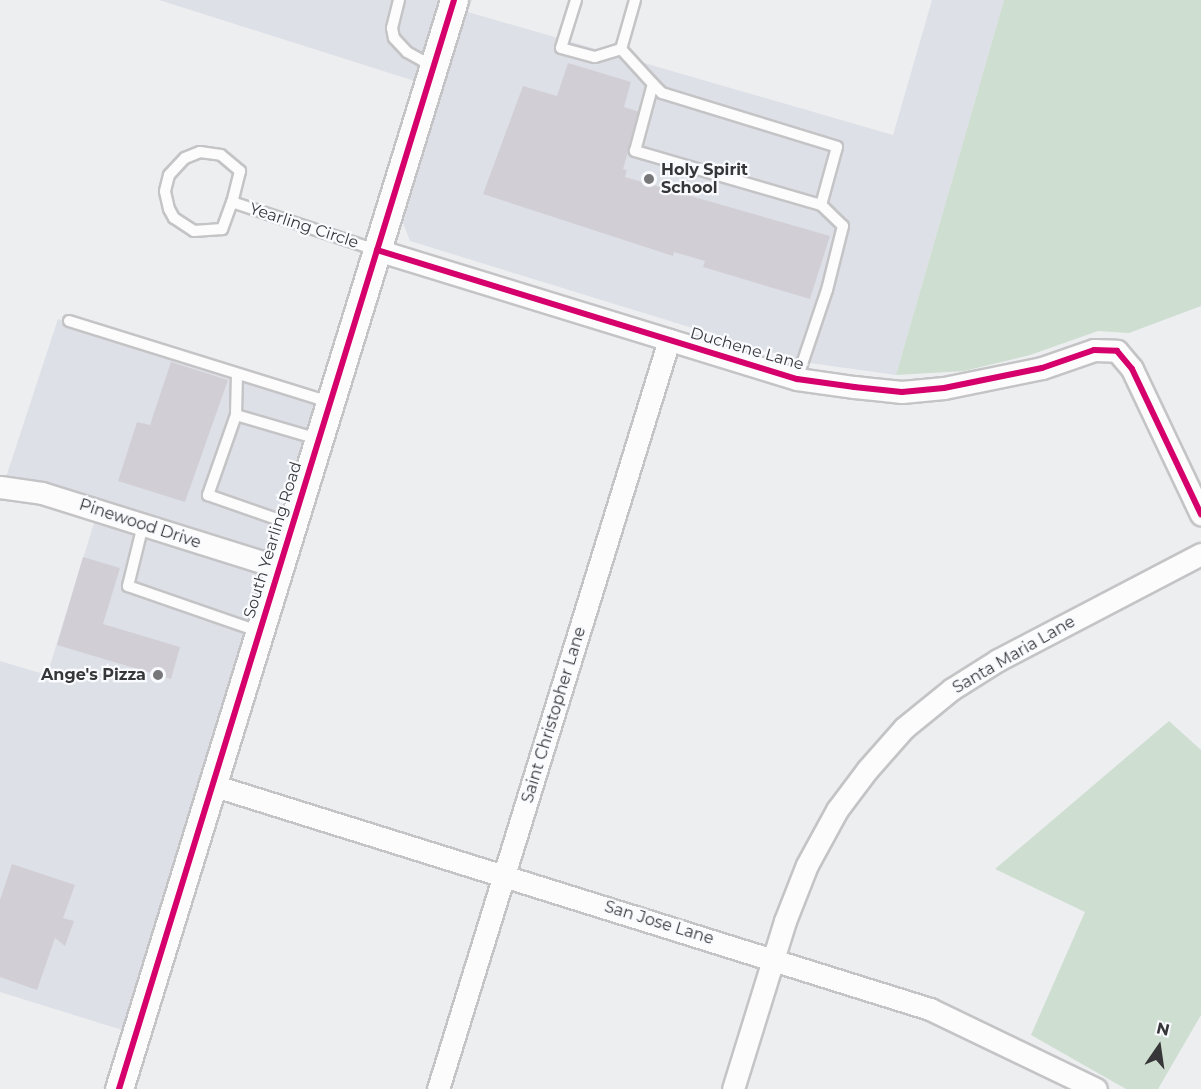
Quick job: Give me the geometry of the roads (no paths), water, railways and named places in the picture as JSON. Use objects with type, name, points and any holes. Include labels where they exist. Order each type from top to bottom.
[{"type":"street","name":"South Yearling Road","points":[[119,1089],[454,0]]},
{"type":"street","name":"Duchene Lane","points":[[376,250],[797,379],[902,392],[933,389],[1042,368],[1095,350],[1117,351],[1132,369],[1201,514]]},
{"type":"street","name":"Saint Christopher Lane","points":[[438,1089],[669,340]]},
{"type":"street","name":"Pinewood Drive","points":[[0,487],[42,493],[278,567]]},
{"type":"street","name":"Santa Maria Lane","points":[[733,1089],[773,959],[807,865],[837,810],[904,728],[952,689],[998,660],[1201,554]]},
{"type":"street","name":"San Jose Lane","points":[[212,785],[930,1009],[1085,1086]]},
{"type":"lane","points":[[399,0],[392,28],[394,38],[407,52],[433,67]]},
{"type":"lane","points":[[576,0],[561,48],[595,57],[621,49]]},
{"type":"lane","points":[[621,49],[635,0]]},
{"type":"lane","points":[[621,49],[662,93],[837,147],[821,204]]},
{"type":"lane","points":[[653,84],[635,151],[821,204],[843,226],[797,379]]},
{"type":"lane","name":"Yearling Circle","points":[[200,152],[221,155],[240,171],[232,202],[222,229],[194,231],[169,209],[165,191],[169,175],[185,158],[200,152]]},
{"type":"lane","name":"Yearling Circle","points":[[232,202],[376,250]]},
{"type":"lane","points":[[69,321],[329,402]]},
{"type":"lane","points":[[237,374],[236,415],[208,495],[292,524]]},
{"type":"lane","points":[[236,415],[318,439]]},
{"type":"lane","points":[[142,525],[128,586],[259,631]]},
{"type":"place","name":"Holy Spirit School","points":[[649,179]]},
{"type":"place","name":"Ange's Pizza","points":[[158,675]]}]
